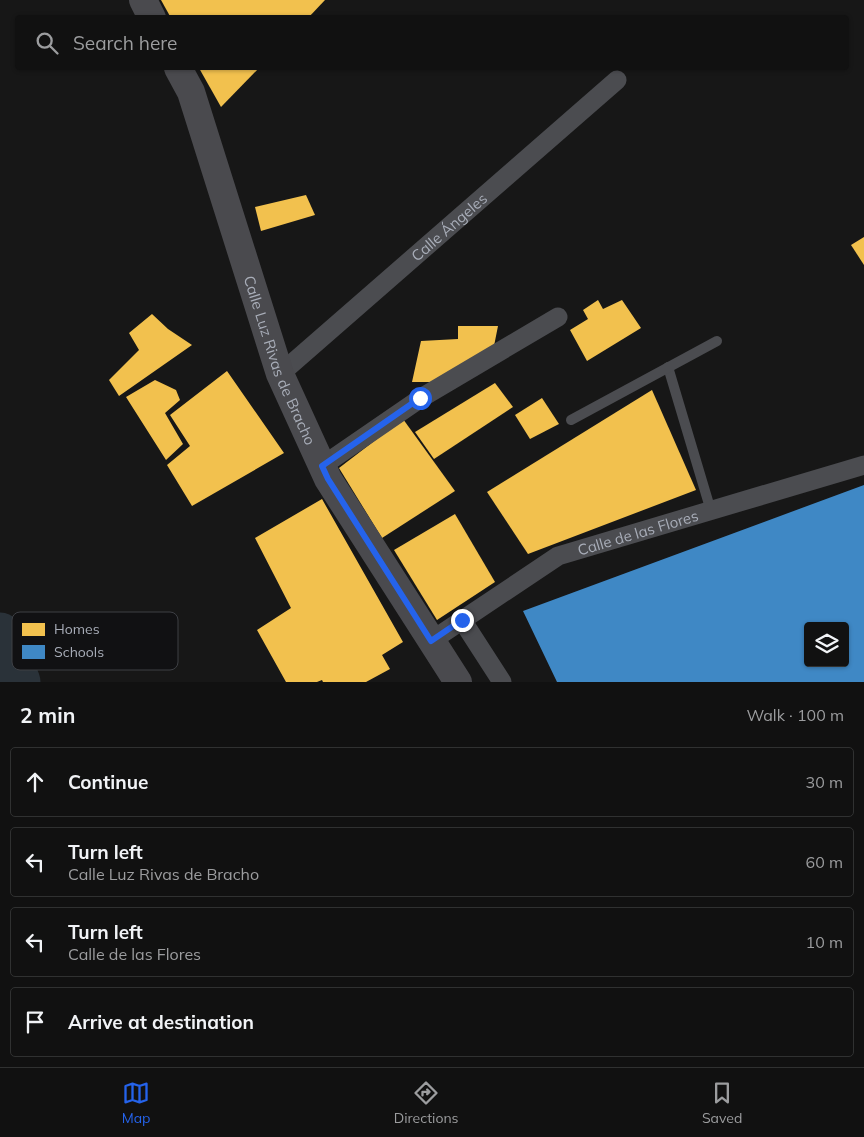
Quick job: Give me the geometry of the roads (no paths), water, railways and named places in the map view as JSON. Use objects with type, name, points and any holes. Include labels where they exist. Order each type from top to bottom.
[{"type":"main road","points":[[143,0],[150,15]]},
{"type":"main road","name":"Calle Luz Rivas de Bracho","points":[[179,70],[191,92],[280,374],[328,479],[458,682]]},
{"type":"street","name":"Calle Ángeles","points":[[280,374],[617,80]]},
{"type":"street","points":[[322,466],[420,398],[558,317]]},
{"type":"street","name":"Calle de las Flores","points":[[431,641],[558,556],[864,465]]},
{"type":"street","points":[[462,620],[502,682]]},
{"type":"lane","points":[[571,420],[717,341]]},
{"type":"lane","points":[[668,367],[711,511]]},
{"type":"waterway","points":[[0,635],[12,666]]},
{"type":"waterway","points":[[13,670],[18,682]]}]
